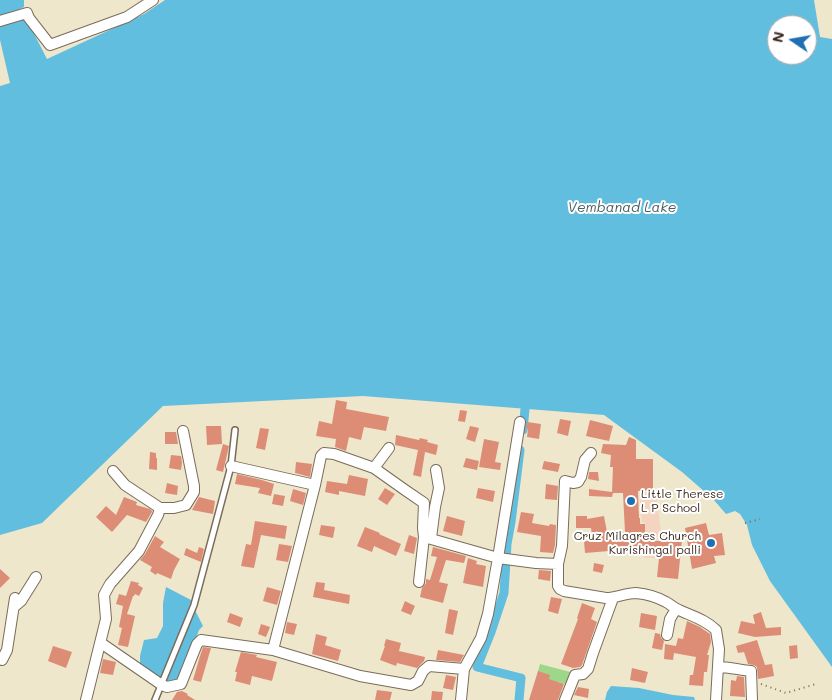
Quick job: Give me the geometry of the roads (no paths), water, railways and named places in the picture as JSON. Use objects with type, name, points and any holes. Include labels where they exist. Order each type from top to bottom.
[{"type":"street","points":[[0,21],[27,13],[50,45],[127,16],[152,0]]},
{"type":"street","points":[[461,700],[464,669],[481,638],[503,559],[520,422]]},
{"type":"street","points":[[113,470],[126,485],[160,508],[174,508],[186,505],[194,492],[194,486],[183,431]]},
{"type":"street","points":[[374,468],[389,448]]},
{"type":"street","points":[[273,650],[321,456],[324,453],[334,454],[374,468],[424,503],[423,528],[428,537],[503,559],[558,564]]},
{"type":"street","points":[[591,453],[585,460],[578,482],[565,481],[558,586],[560,589],[606,598],[634,593],[649,595],[709,623],[716,630],[719,650],[716,700]]},
{"type":"street","points":[[231,466],[315,485]]},
{"type":"street","points":[[419,582],[439,488],[436,470]]},
{"type":"street","points":[[86,700],[106,619],[104,594],[110,584],[139,551],[160,508]]},
{"type":"street","points":[[0,659],[2,660],[7,650],[14,603],[21,601],[36,577]]},
{"type":"street","points":[[565,700],[575,675],[583,674],[588,670],[592,653],[613,598]]},
{"type":"street","points":[[667,635],[670,619],[676,609]]},
{"type":"street","points":[[101,643],[167,687],[181,684],[197,644],[202,640],[273,650],[360,676],[411,685],[418,681],[423,671],[429,666],[464,669]]},
{"type":"street","points":[[718,667],[732,667],[751,671],[752,700]]},
{"type":"lane","points":[[155,700],[194,605],[231,466],[236,430]]},
{"type":"water","points":[[0,0],[24,0],[24,7],[7,15],[0,16]]},
{"type":"water","name":"Vembanad Lake","points":[[165,0],[814,0],[816,15],[767,15],[767,65],[817,65],[817,18],[820,37],[832,39],[832,667],[770,581],[752,545],[747,525],[740,514],[735,511],[726,514],[713,499],[682,472],[604,415],[363,396],[163,406],[42,523],[0,535],[0,86],[10,83],[0,40],[0,26],[26,18],[47,59],[144,14]]},
{"type":"water","points":[[166,587],[193,601],[161,681],[140,668],[140,656],[144,640],[157,638],[163,626],[163,603]]},
{"type":"water","points":[[194,608],[203,626],[199,630],[180,682],[166,683]]},
{"type":"water","points":[[611,686],[639,688],[694,697],[695,700],[605,700]]},
{"type":"waterway","points":[[523,430],[525,409]]},
{"type":"waterway","points":[[519,700],[521,678],[477,667],[504,593],[507,544],[520,450]]},
{"type":"place","name":"Little Therese L P School","points":[[631,501]]},
{"type":"place","name":"Cruz Milagres Church Kurishingal palli","points":[[711,543]]}]
